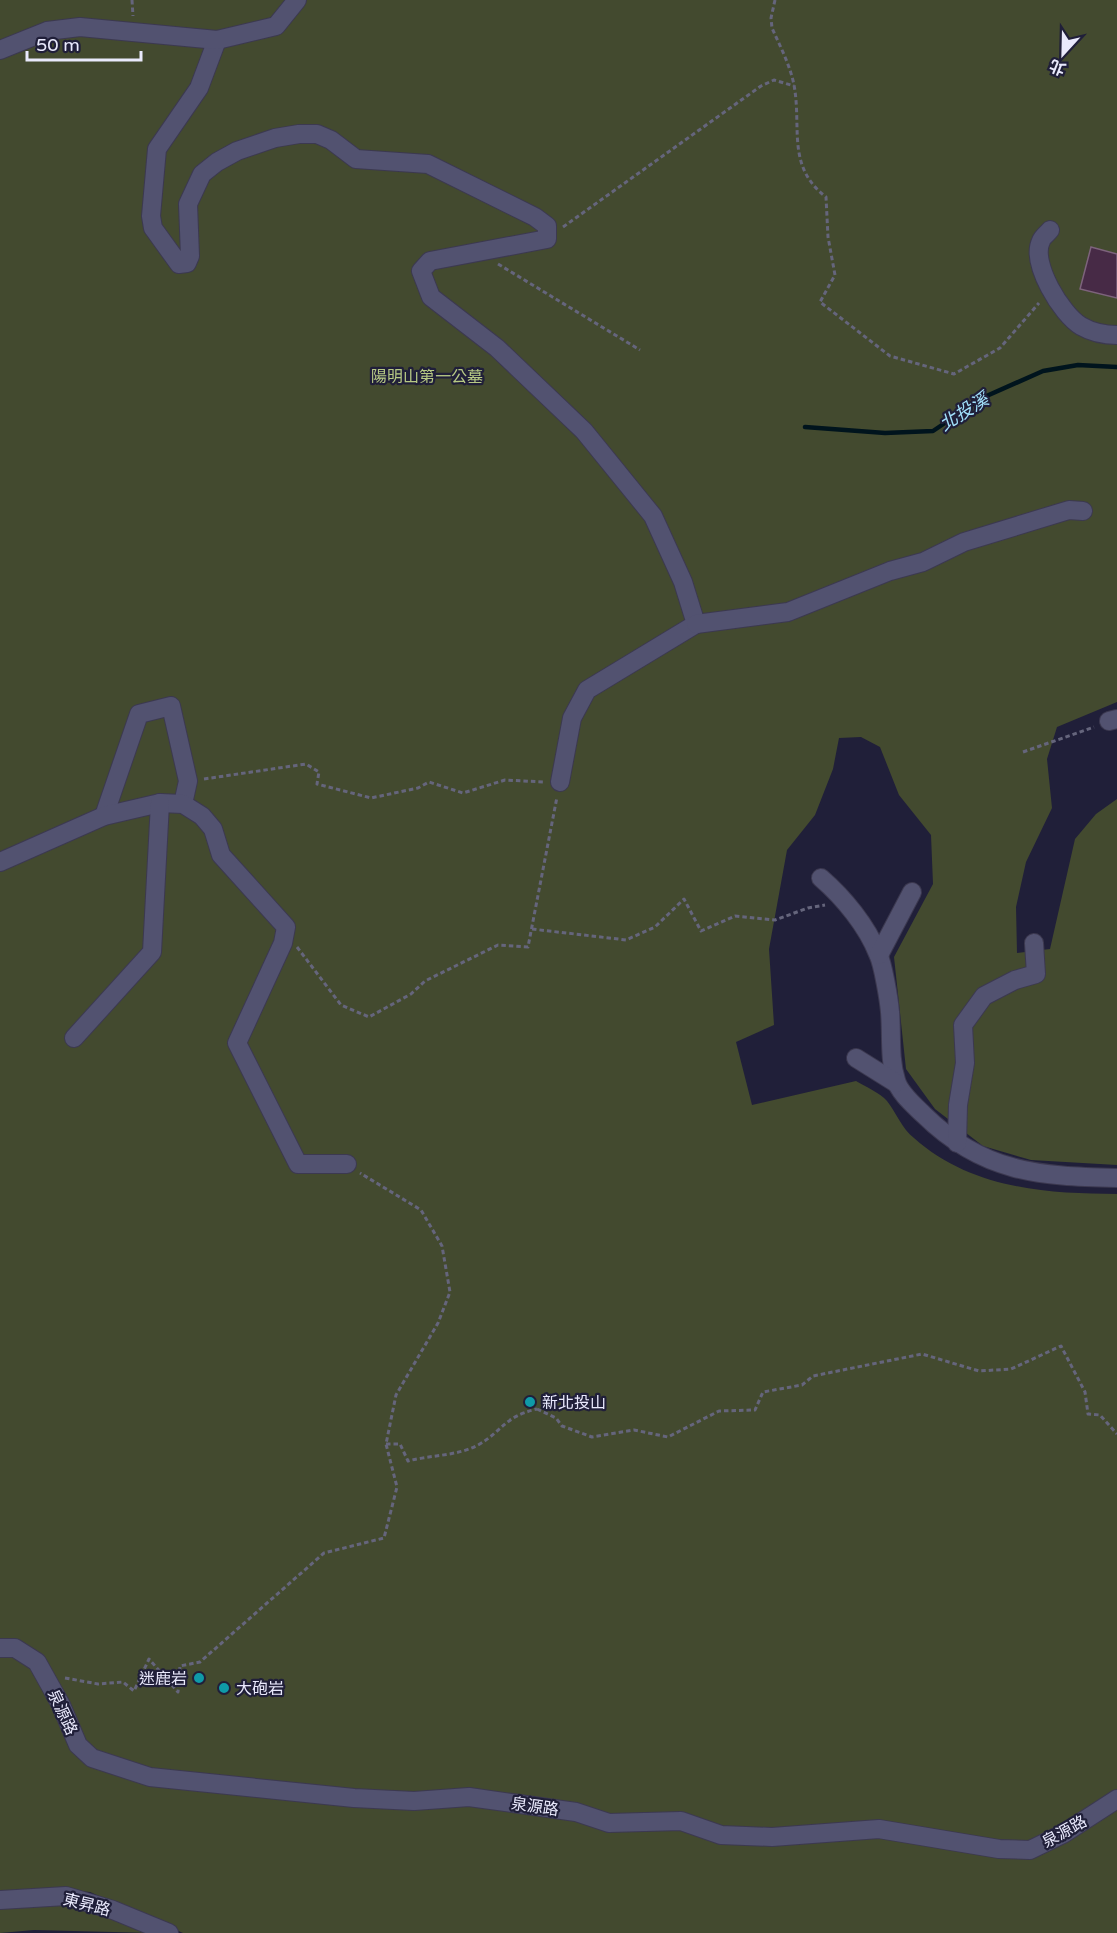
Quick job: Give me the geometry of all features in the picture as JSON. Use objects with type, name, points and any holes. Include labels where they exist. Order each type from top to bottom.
[{"type":"street","points":[[0,50],[47,31],[80,27],[217,40],[276,26],[297,0]]},
{"type":"street","points":[[217,40],[199,88],[157,149],[151,216],[153,228],[178,264],[187,263],[190,256],[188,204],[202,174],[237,151],[275,138],[299,134],[317,134],[331,140],[356,159],[428,164],[547,226],[547,239],[430,261],[421,271],[431,297],[497,348],[584,431],[653,516],[683,582],[696,624]]},
{"type":"street","points":[[1050,230],[1040,241],[1038,258],[1050,290],[1062,308],[1079,326],[1100,335],[1117,335]]},
{"type":"street","points":[[560,782],[572,718],[588,690],[696,624],[789,612],[890,571],[923,562],[964,542],[1069,510],[1083,511]]},
{"type":"street","points":[[104,816],[139,714],[171,706],[188,782],[183,804]]},
{"type":"street","points":[[74,1038],[152,952],[160,803]]},
{"type":"street","points":[[0,862],[104,816],[160,803],[183,804],[202,816],[213,829],[221,855],[286,927],[237,1043],[298,1164],[347,1164]]},
{"type":"street","points":[[821,878],[845,902],[879,955],[890,1011],[890,1051],[896,1083]]},
{"type":"street","points":[[879,955],[912,892]]},
{"type":"street","points":[[957,1143],[958,1105],[965,1063],[963,1025],[984,996],[1015,980],[1036,974],[1034,943]]},
{"type":"street","points":[[856,1058],[896,1083],[936,1127],[957,1143],[997,1165],[1063,1177],[1117,1178]]},
{"type":"street","name":"泉源路","points":[[0,1648],[15,1648],[25,1652],[37,1662],[78,1745],[92,1758],[150,1777],[414,1802],[469,1797],[576,1812],[609,1823],[681,1821],[721,1836],[772,1837],[879,1829],[999,1849],[1030,1850],[1063,1834],[1117,1799]]},
{"type":"street","name":"東昇路","points":[[0,1900],[66,1896],[113,1910],[169,1933]]},
{"type":"path","points":[[775,0],[771,18],[772,27],[794,87],[798,119],[797,144],[802,169],[812,186],[826,196],[828,237],[835,275],[820,302],[890,356],[954,374],[1000,348],[1050,290]]},
{"type":"path","points":[[547,239],[761,86],[774,80],[794,87]]},
{"type":"path","points":[[475,251],[640,350]]},
{"type":"path","points":[[1023,752],[1113,720]]},
{"type":"path","points":[[188,782],[306,764],[319,772],[317,784],[371,798],[417,788],[429,782],[463,794],[505,780],[560,782],[528,947],[498,945],[425,981],[411,994],[369,1017],[341,1005],[303,952],[284,936]]},
{"type":"path","points":[[531,929],[626,940],[655,927],[684,899],[701,931],[735,916],[775,920],[808,908],[845,902]]},
{"type":"path","points":[[45,1675],[98,1684],[123,1682],[134,1691],[150,1659],[178,1692],[180,1666],[200,1662],[324,1553],[384,1538],[397,1487],[386,1444],[396,1395],[438,1323],[450,1292],[442,1246],[421,1210],[347,1164]]},
{"type":"path","points":[[386,1444],[400,1444],[408,1461],[457,1452],[478,1445],[516,1413],[538,1408],[556,1418],[562,1426],[592,1437],[634,1430],[668,1437],[719,1411],[755,1410],[763,1392],[802,1385],[813,1376],[922,1354],[979,1371],[1011,1369],[1061,1346],[1085,1392],[1088,1414],[1100,1415],[1117,1434]]},
{"type":"green space","name":"陽明山第一公墓","points":[[0,0],[1117,0],[1117,702],[1057,727],[1047,759],[1052,808],[1026,862],[1016,907],[1017,953],[1050,949],[1075,839],[1096,814],[1117,799],[1117,1165],[1031,1160],[983,1146],[935,1109],[906,1069],[894,957],[933,884],[931,835],[899,795],[880,747],[861,737],[839,738],[833,769],[815,815],[787,850],[769,949],[774,1025],[736,1042],[752,1105],[856,1081],[884,1098],[914,1138],[936,1155],[959,1168],[1010,1185],[1063,1192],[1117,1194],[1117,1933],[183,1933],[90,1892],[55,1889],[0,1893]]},
{"type":"green space","points":[[66,1903],[152,1933],[34,1930],[0,1933],[0,1905]]},
{"type":"building","points":[[1091,247],[1117,254],[1117,298],[1080,289]]},
{"type":"waterway","name":"北投溪","points":[[805,427],[885,433],[933,431],[982,398],[1043,371],[1078,365],[1117,367]]},
{"type":"place","name":"新北投山","points":[[530,1402]]},
{"type":"place","name":"迷鹿岩","points":[[199,1678]]},
{"type":"place","name":"大砲岩","points":[[224,1688]]}]
